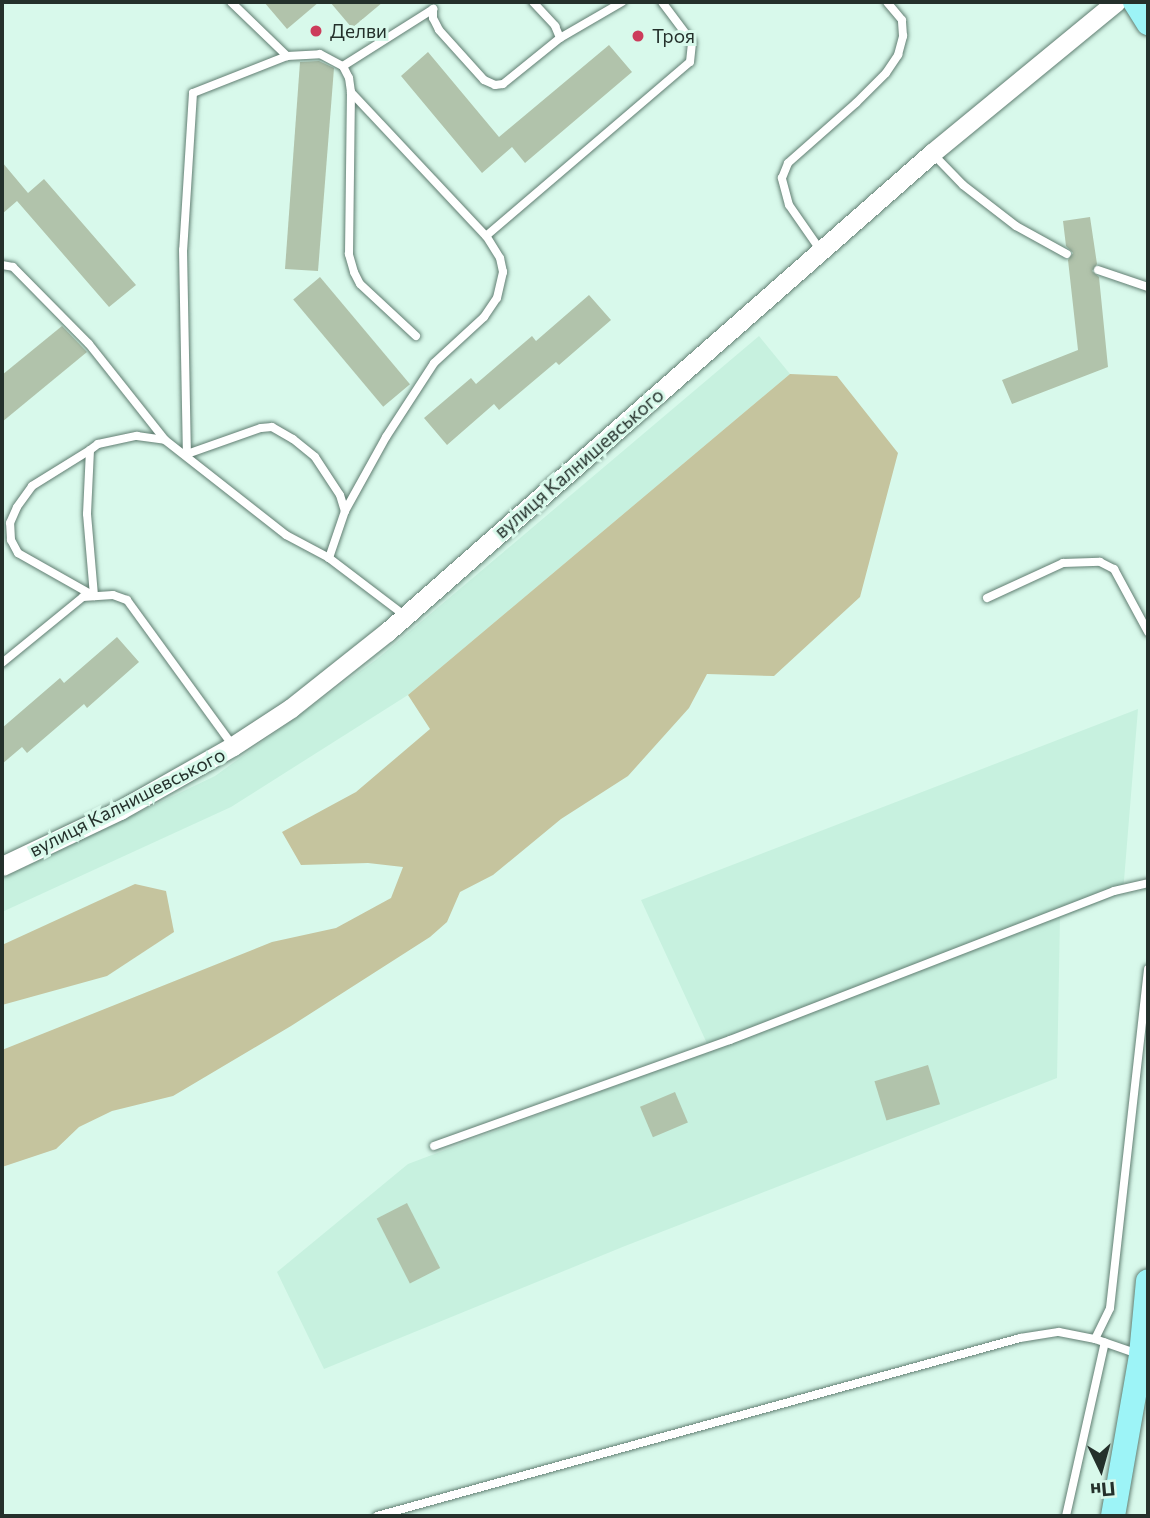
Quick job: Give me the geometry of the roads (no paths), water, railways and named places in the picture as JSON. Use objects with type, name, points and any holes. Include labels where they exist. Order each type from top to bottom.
[{"type":"main road","points":[[1135,2],[1148,23]]},
{"type":"main road","points":[[1113,1516],[1141,1355],[1148,1282]]},
{"type":"street","name":"вулиця Калнишевського","points":[[2,866],[120,810],[233,747],[291,708],[405,615],[932,153],[1116,2]]},
{"type":"lane","points":[[232,2],[288,55]]},
{"type":"lane","points":[[343,66],[443,2]]},
{"type":"lane","points":[[533,2],[555,26],[560,38]]},
{"type":"lane","points":[[433,9],[435,24],[445,37],[484,80],[495,85],[503,84],[560,38],[622,2]]},
{"type":"lane","points":[[486,236],[690,62],[692,42],[662,2]]},
{"type":"lane","points":[[821,251],[793,213],[783,193],[782,178],[788,163],[856,103],[886,73],[898,55],[903,36],[902,20],[887,2]]},
{"type":"lane","points":[[187,454],[183,250],[193,93],[288,55],[320,54],[343,66],[349,78],[351,92],[349,254],[360,284],[416,336]]},
{"type":"lane","points":[[329,558],[345,511],[386,437],[434,363],[484,317],[498,298],[503,272],[500,258],[486,236],[351,92]]},
{"type":"lane","points":[[932,153],[963,185],[1016,226],[1067,254]]},
{"type":"lane","points":[[2,265],[13,267],[89,344],[165,440],[187,454],[209,476],[286,535],[329,558],[405,615]]},
{"type":"lane","points":[[1098,270],[1148,287]]},
{"type":"lane","points":[[187,454],[250,430],[272,427],[293,439],[315,457],[340,495],[345,511]]},
{"type":"lane","points":[[94,596],[18,553],[11,540],[10,523],[32,486],[98,444],[136,436],[165,440]]},
{"type":"lane","points":[[89,450],[88,514],[94,596]]},
{"type":"lane","points":[[987,598],[1063,563],[1100,562],[1114,569],[1148,632]]},
{"type":"lane","points":[[2,663],[75,602],[94,596],[113,595],[127,600],[233,747]]},
{"type":"lane","points":[[434,1146],[730,1040],[1088,901],[1148,883]]},
{"type":"lane","points":[[1095,1339],[1110,1308],[1148,970]]},
{"type":"lane","points":[[377,1516],[647,1444],[1020,1338],[1059,1332],[1095,1339],[1141,1355]]},
{"type":"lane","points":[[1066,1516],[1105,1342]]},
{"type":"place","name":"Делви","points":[[316,31]]},
{"type":"place","name":"Троя","points":[[638,36]]}]
